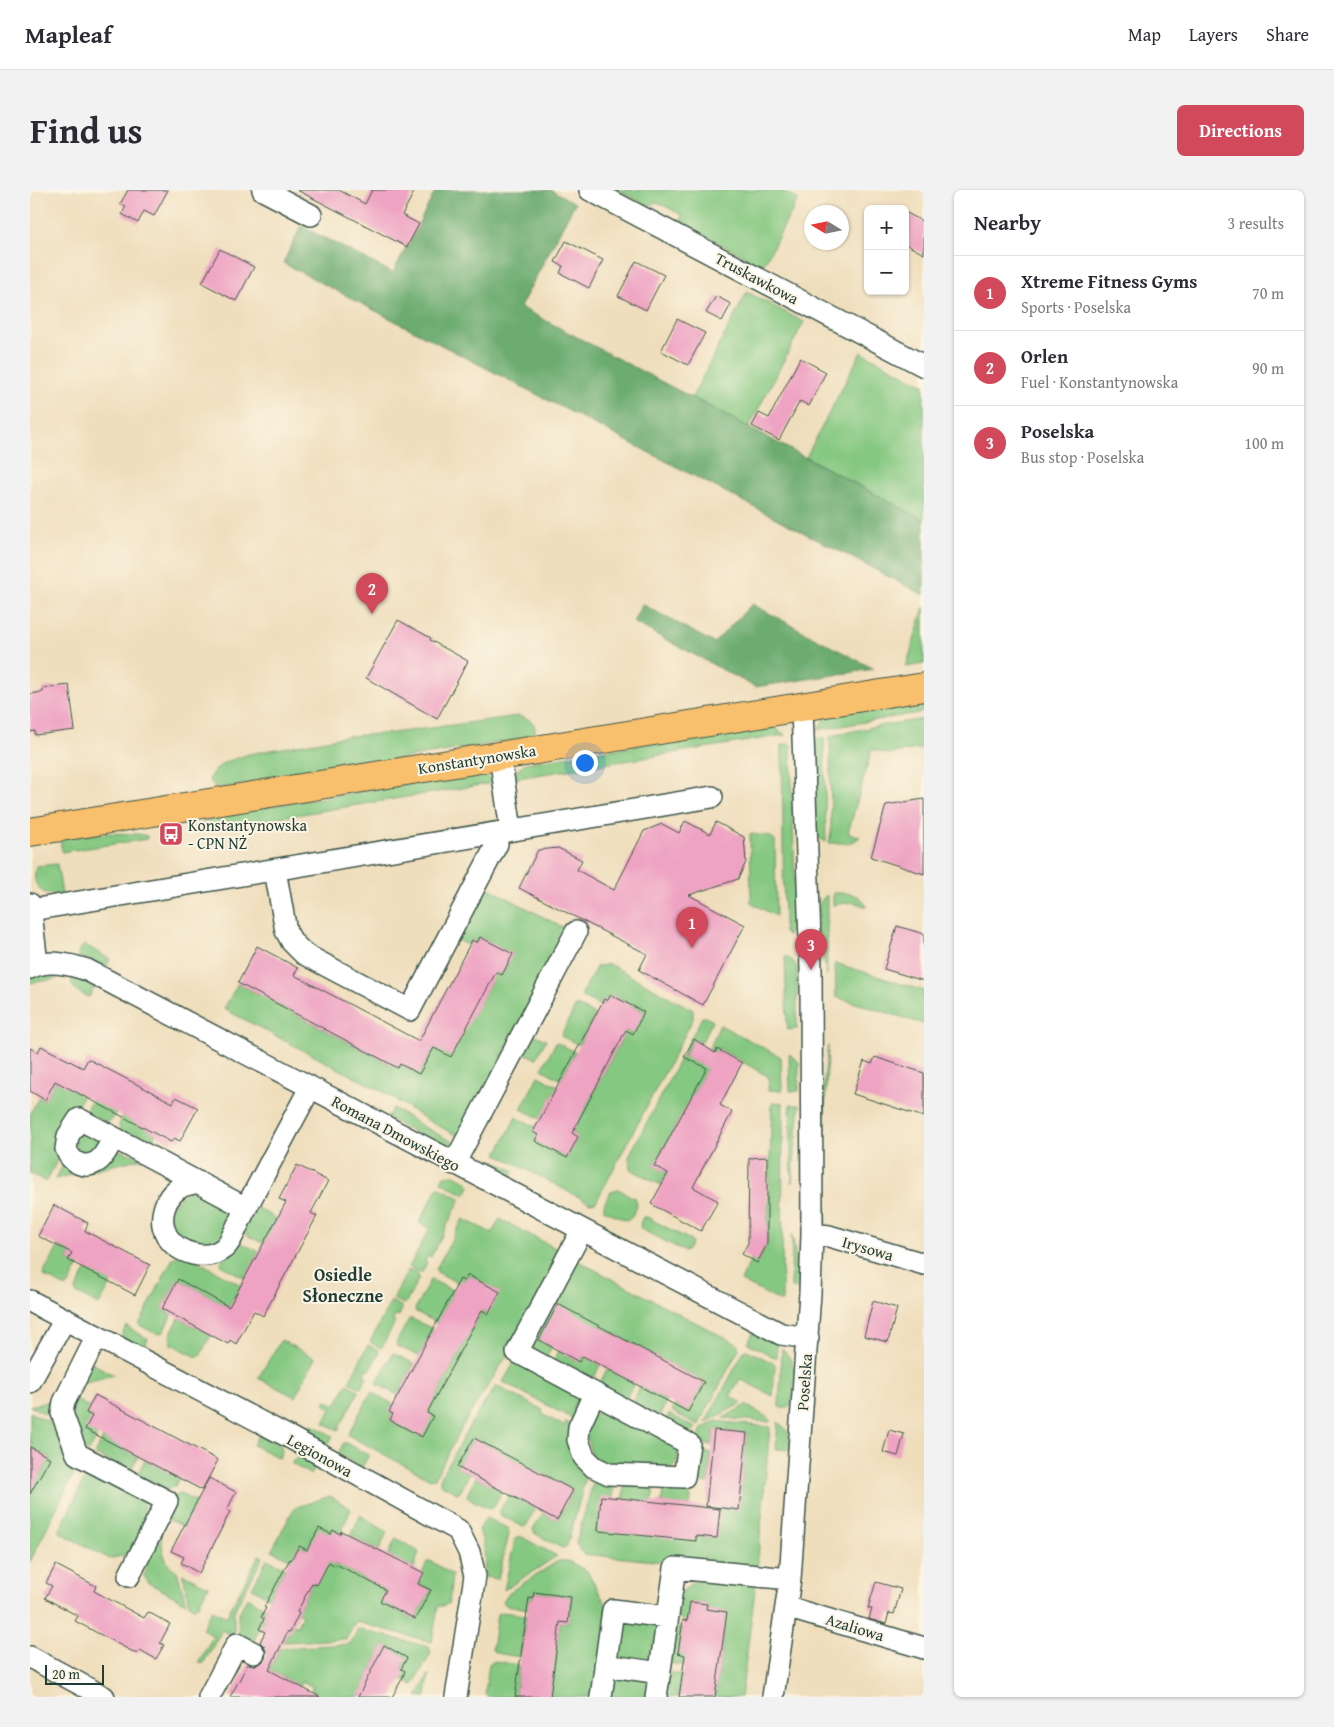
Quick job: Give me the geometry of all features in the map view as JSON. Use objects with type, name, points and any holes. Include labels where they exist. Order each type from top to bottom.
[{"type":"main road","name":"Konstantynowska","points":[[30,832],[924,687]]},
{"type":"street","points":[[263,190],[311,215]]},
{"type":"street","name":"Truskawkowa","points":[[590,190],[924,366]]},
{"type":"street","name":"Poselska","points":[[773,1697],[790,1579],[808,1338],[812,1234],[811,970],[802,707]]},
{"type":"street","points":[[275,870],[286,931],[292,942],[304,954],[410,1010],[503,832],[500,756]]},
{"type":"street","points":[[30,907],[275,870],[712,797]]},
{"type":"street","name":"Romana Dmowskiego","points":[[30,907],[33,966],[62,963],[86,970],[781,1334],[808,1338]]},
{"type":"street","points":[[454,1164],[576,932]]},
{"type":"street","points":[[198,1182],[182,1186],[170,1196],[164,1208],[162,1221],[166,1236],[177,1247],[204,1257],[216,1254],[226,1247],[310,1088]]},
{"type":"street","points":[[114,1138],[246,1208]]},
{"type":"street","points":[[582,1230],[517,1352],[689,1444],[684,1476],[609,1474],[594,1467],[584,1457],[578,1440],[579,1427],[594,1394]]},
{"type":"street","name":"Irysowa","points":[[812,1234],[828,1236],[924,1264]]},
{"type":"street","name":"Legionowa","points":[[30,1301],[291,1438],[458,1530],[469,1552],[475,1576],[456,1697]]},
{"type":"street","points":[[30,1382],[65,1319]]},
{"type":"street","points":[[97,1336],[64,1402],[62,1413],[77,1454],[167,1501],[129,1576]]},
{"type":"street","points":[[656,1697],[675,1568],[790,1579]]},
{"type":"street","name":"Azaliowa","points":[[786,1607],[924,1648]]},
{"type":"street","points":[[601,1697],[613,1610],[668,1617]]},
{"type":"street","points":[[209,1697],[237,1644],[254,1653]]},
{"type":"street","points":[[30,1657],[104,1697]]},
{"type":"street","points":[[605,1665],[660,1672]]},
{"type":"green space","points":[[436,190],[551,190],[575,203],[520,307],[924,520],[924,595],[283,263],[301,226],[393,273]]},
{"type":"green space","points":[[618,190],[780,190],[798,199],[763,266],[680,223],[682,215],[657,202],[648,206]]},
{"type":"green space","points":[[747,292],[804,322],[749,427],[692,397]]},
{"type":"green space","points":[[861,352],[924,385],[924,520],[806,457]]},
{"type":"green space","points":[[642,604],[714,643],[752,604],[874,669],[755,687],[633,622]]},
{"type":"green space","points":[[924,607],[924,664],[906,667],[907,664]]},
{"type":"green space","points":[[924,699],[924,712],[817,730],[824,719],[832,715]]},
{"type":"green space","points":[[518,716],[533,723],[535,732],[533,737],[221,788],[213,785],[209,779],[213,772],[223,763],[249,754],[348,736],[393,733]]},
{"type":"green space","points":[[924,719],[924,748],[888,754],[872,749],[848,833],[860,837],[851,843],[829,843],[831,832],[830,736]]},
{"type":"green space","points":[[771,725],[785,735],[512,779],[517,770],[525,763]]},
{"type":"green space","points":[[814,738],[824,738],[826,842],[820,839],[816,833]]},
{"type":"green space","points":[[782,745],[791,745],[796,922],[788,935],[784,933]]},
{"type":"green space","points":[[480,772],[489,777],[493,783],[191,832],[190,829],[222,814]]},
{"type":"green space","points":[[106,833],[139,834],[147,836],[147,839],[62,852],[60,838]]},
{"type":"green space","points":[[750,834],[769,836],[775,840],[776,916],[751,903]]},
{"type":"green space","points":[[57,864],[62,894],[55,895],[40,889],[35,879],[35,873],[36,866]]},
{"type":"green space","points":[[487,887],[564,928],[566,935],[460,1137],[427,1120],[387,1094],[224,1009],[238,983],[259,995],[263,989],[278,1005],[397,1068],[400,1064],[419,1074],[434,1048],[450,1056],[496,972],[502,975],[513,954],[480,937],[477,943],[472,940],[469,946],[453,938]]},
{"type":"green space","points":[[833,893],[853,894],[861,898],[867,907],[853,902],[833,905]]},
{"type":"green space","points":[[827,895],[827,976],[817,921],[821,901]]},
{"type":"green space","points":[[85,945],[110,959],[105,969],[78,956],[81,948]]},
{"type":"green space","points":[[785,956],[793,961],[797,967],[797,1029],[787,1030]]},
{"type":"green space","points":[[835,963],[924,991],[924,1024],[836,997]]},
{"type":"green space","points":[[609,964],[693,1010],[693,1019],[596,1202],[590,1203],[497,1154],[516,1117],[536,1127],[538,1135],[535,1141],[567,1158],[578,1137],[572,1133],[626,1030],[632,1034],[644,1012],[611,995],[607,1001],[604,999],[600,1006],[581,996],[596,967]]},
{"type":"green space","points":[[45,972],[62,973],[56,979],[30,983],[30,978]]},
{"type":"green space","points":[[72,975],[96,985],[89,997],[78,992],[73,987]]},
{"type":"green space","points":[[576,1005],[595,1015],[579,1045],[561,1036]]},
{"type":"green space","points":[[702,1017],[713,1021],[701,1043],[694,1039],[684,1056],[701,1065],[720,1025],[781,1057],[782,1091],[768,1090],[769,1077],[718,1048],[654,1166],[668,1173],[661,1185],[630,1169],[629,1156]]},
{"type":"green space","points":[[533,1034],[546,1040],[536,1059],[523,1052]]},
{"type":"green space","points":[[556,1042],[575,1052],[561,1080],[542,1069]]},
{"type":"green space","points":[[828,1046],[825,1110],[826,1223],[823,1222],[822,1097]]},
{"type":"green space","points":[[789,1054],[799,1062],[799,1091],[790,1091]]},
{"type":"green space","points":[[538,1076],[558,1086],[541,1119],[521,1109]]},
{"type":"green space","points":[[55,1081],[83,1095],[61,1138],[59,1157],[46,1182],[30,1173],[30,1114],[39,1097],[45,1100]]},
{"type":"green space","points":[[92,1099],[116,1112],[112,1120],[106,1122],[87,1114],[87,1108]]},
{"type":"green space","points":[[772,1102],[783,1103],[782,1302],[741,1281],[751,1259],[758,1262],[767,1244]]},
{"type":"green space","points":[[790,1105],[800,1105],[792,1183]]},
{"type":"green space","points":[[393,1108],[457,1144],[448,1150],[387,1118]]},
{"type":"green space","points":[[123,1116],[156,1134],[151,1142],[143,1145],[121,1133],[119,1125]]},
{"type":"green space","points":[[78,1130],[99,1138],[100,1143],[96,1152],[80,1157],[72,1137]]},
{"type":"green space","points":[[111,1148],[143,1158],[55,1179],[64,1164]]},
{"type":"green space","points":[[494,1160],[514,1171],[509,1182],[491,1172],[491,1165]]},
{"type":"green space","points":[[454,1175],[467,1181],[470,1187],[465,1195],[441,1182],[444,1176]]},
{"type":"green space","points":[[438,1187],[460,1198],[460,1200],[431,1257],[428,1256],[425,1261],[427,1263],[420,1273],[409,1267],[430,1228],[419,1223]]},
{"type":"green space","points":[[190,1188],[225,1204],[227,1214],[226,1228],[220,1238],[199,1248],[173,1236],[169,1208]]},
{"type":"green space","points":[[618,1189],[636,1199],[637,1205],[631,1218],[626,1220],[604,1210],[604,1204],[611,1191]]},
{"type":"green space","points":[[254,1206],[277,1219],[264,1244],[241,1232]]},
{"type":"green space","points":[[643,1217],[647,1217],[690,1240],[692,1243],[688,1250],[684,1251],[641,1229],[640,1224]]},
{"type":"green space","points":[[463,1219],[492,1233],[500,1219],[561,1251],[561,1255],[507,1356],[464,1423],[435,1478],[430,1479],[348,1435],[371,1392],[393,1404],[389,1411],[393,1414],[390,1420],[422,1437],[427,1413],[482,1310],[488,1313],[499,1292],[468,1275],[464,1281],[458,1283],[437,1272],[436,1269]]},
{"type":"green space","points":[[792,1234],[799,1273],[800,1289],[791,1288]]},
{"type":"green space","points":[[234,1240],[259,1252],[245,1278],[222,1266],[221,1262]]},
{"type":"green space","points":[[59,1246],[72,1253],[68,1260],[79,1265],[69,1285],[66,1287],[44,1276],[43,1273]]},
{"type":"green space","points":[[185,1254],[241,1285],[229,1307],[178,1279],[162,1309],[172,1314],[163,1332],[157,1334],[139,1325],[173,1258]]},
{"type":"green space","points":[[576,1260],[737,1344],[739,1349],[698,1426],[672,1411],[675,1405],[688,1412],[704,1382],[598,1325],[539,1340],[552,1347],[545,1359],[534,1351],[531,1337]]},
{"type":"green space","points":[[87,1269],[112,1282],[99,1305],[76,1293],[76,1289]]},
{"type":"green space","points":[[408,1270],[418,1275],[419,1278],[406,1303],[403,1304],[393,1299]]},
{"type":"green space","points":[[430,1280],[454,1291],[437,1323],[416,1312],[415,1309]]},
{"type":"green space","points":[[391,1301],[402,1307],[402,1309],[399,1316],[396,1315],[393,1320],[395,1322],[380,1348],[370,1342]]},
{"type":"green space","points":[[179,1318],[211,1335],[201,1354],[197,1357],[171,1344],[170,1336]]},
{"type":"green space","points":[[409,1319],[433,1329],[419,1356],[397,1346],[396,1343]]},
{"type":"green space","points":[[126,1326],[148,1339],[143,1350],[121,1338]]},
{"type":"green space","points":[[754,1331],[777,1344],[776,1358],[748,1343]]},
{"type":"green space","points":[[281,1340],[315,1358],[295,1397],[258,1378]]},
{"type":"green space","points":[[368,1345],[378,1350],[379,1353],[370,1370],[367,1369],[364,1375],[367,1377],[362,1387],[359,1387],[349,1382]]},
{"type":"green space","points":[[782,1348],[791,1360],[794,1373],[792,1402],[788,1408],[779,1407]]},
{"type":"green space","points":[[747,1350],[775,1364],[773,1396],[740,1379],[730,1396],[742,1403],[705,1423],[744,1351]]},
{"type":"green space","points":[[559,1351],[579,1362],[583,1356],[600,1365],[592,1382],[552,1364]]},
{"type":"green space","points":[[393,1353],[414,1364],[398,1395],[377,1384]]},
{"type":"green space","points":[[516,1359],[579,1392],[582,1405],[577,1421],[503,1382]]},
{"type":"green space","points":[[88,1361],[114,1375],[82,1383]]},
{"type":"green space","points":[[607,1369],[634,1383],[625,1400],[599,1385]]},
{"type":"green space","points":[[347,1384],[358,1390],[358,1393],[338,1430],[324,1423],[331,1409],[324,1404],[326,1400],[336,1405]]},
{"type":"green space","points":[[496,1386],[543,1410],[542,1414],[564,1426],[566,1422],[573,1426],[587,1473],[567,1546],[562,1548],[534,1533],[533,1529],[543,1513],[557,1520],[573,1490],[474,1438],[457,1467],[469,1474],[461,1491],[457,1493],[440,1484],[440,1479],[470,1425]]},
{"type":"green space","points":[[640,1387],[667,1401],[658,1418],[633,1403]]},
{"type":"green space","points":[[70,1396],[89,1407],[86,1413],[92,1416],[97,1435],[89,1452],[79,1447]]},
{"type":"green space","points":[[53,1400],[57,1417],[53,1418],[30,1406]]},
{"type":"green space","points":[[746,1405],[770,1419],[770,1422],[723,1418]]},
{"type":"green space","points":[[607,1407],[673,1441],[678,1451],[677,1463],[671,1469],[608,1468],[591,1456],[586,1432],[588,1422],[598,1412]]},
{"type":"green space","points":[[30,1412],[51,1423],[62,1434],[75,1471],[30,1562],[30,1479],[38,1479],[50,1458],[31,1447],[33,1443],[30,1441]]},
{"type":"green space","points":[[669,1414],[696,1428],[689,1434],[666,1420]]},
{"type":"green space","points":[[715,1421],[770,1427],[757,1571],[583,1554],[576,1543],[592,1486],[598,1477],[614,1479],[613,1498],[696,1541],[696,1536],[717,1538],[720,1508],[739,1510],[747,1433],[714,1430],[712,1445],[697,1443],[696,1441],[702,1429]]},
{"type":"green space","points":[[778,1422],[788,1434],[790,1450],[776,1449]]},
{"type":"green space","points":[[310,1424],[333,1436],[327,1448],[312,1439],[307,1430]]},
{"type":"green space","points":[[259,1434],[281,1446],[282,1452],[279,1458],[253,1445]]},
{"type":"green space","points":[[103,1438],[138,1456],[130,1472],[96,1455]]},
{"type":"green space","points":[[344,1442],[369,1455],[362,1467],[338,1454]]},
{"type":"green space","points":[[696,1452],[711,1453],[708,1483],[695,1481],[690,1477]]},
{"type":"green space","points":[[299,1456],[306,1456],[318,1463],[311,1475],[291,1463]]},
{"type":"green space","points":[[145,1460],[179,1477],[175,1486],[163,1491],[138,1478],[138,1473]]},
{"type":"green space","points":[[89,1470],[142,1499],[146,1519],[128,1554],[110,1559],[59,1532]]},
{"type":"green space","points":[[476,1477],[502,1491],[493,1508],[490,1509],[468,1498],[467,1495]]},
{"type":"green space","points":[[651,1483],[654,1487],[652,1502],[623,1499],[625,1484]]},
{"type":"green space","points":[[664,1486],[685,1488],[691,1498],[690,1506],[661,1503]]},
{"type":"green space","points":[[180,1494],[197,1502],[184,1527],[165,1518],[173,1497]]},
{"type":"green space","points":[[509,1495],[535,1508],[527,1525],[524,1527],[500,1515],[500,1511]]},
{"type":"green space","points":[[330,1496],[351,1509],[340,1534],[333,1530],[331,1534],[307,1550],[299,1546],[291,1560],[272,1550],[294,1508]]},
{"type":"green space","points":[[360,1515],[387,1532],[379,1550],[351,1536]]},
{"type":"green space","points":[[486,1518],[507,1528],[509,1534],[498,1579],[485,1577],[484,1546],[479,1530]]},
{"type":"green space","points":[[161,1526],[163,1552],[168,1563],[177,1571],[186,1603],[147,1582],[144,1575],[147,1570],[141,1558]]},
{"type":"green space","points":[[520,1536],[557,1556],[504,1590],[515,1539]]},
{"type":"green space","points":[[396,1538],[419,1552],[414,1568],[388,1555]]},
{"type":"green space","points":[[259,1555],[263,1557],[234,1611],[234,1636],[222,1630],[203,1664],[199,1662],[213,1636],[202,1629],[212,1610],[226,1617]]},
{"type":"green space","points":[[267,1559],[285,1568],[269,1598],[252,1588]]},
{"type":"green space","points":[[431,1561],[452,1575],[449,1603],[438,1606],[432,1642],[356,1622],[346,1639],[283,1642],[293,1625],[297,1626],[302,1615],[297,1612],[312,1583],[317,1585],[327,1562],[335,1566],[336,1564],[386,1590],[380,1601],[415,1619],[431,1590],[418,1584],[427,1562]]},
{"type":"green space","points":[[558,1561],[568,1561],[587,1571],[608,1608],[595,1697],[550,1697],[560,1622],[568,1623],[571,1597],[534,1592],[533,1599],[529,1598],[528,1609],[506,1605],[502,1602],[511,1591]]},
{"type":"green space","points":[[183,1574],[208,1586],[198,1606],[193,1607],[189,1604]]},
{"type":"green space","points":[[706,1577],[756,1583],[741,1697],[715,1697],[727,1612],[706,1609],[706,1604],[691,1602],[687,1621],[672,1618],[682,1592],[697,1580]]},
{"type":"green space","points":[[247,1597],[266,1608],[264,1619],[252,1644],[239,1638],[238,1615]]},
{"type":"green space","points":[[502,1612],[526,1615],[520,1657],[496,1653],[492,1650],[497,1614]]},
{"type":"green space","points":[[615,1618],[660,1625],[654,1666],[613,1663]]},
{"type":"green space","points":[[671,1626],[682,1628],[678,1653],[686,1655],[684,1665],[667,1663]]},
{"type":"green space","points":[[358,1629],[429,1647],[431,1653],[413,1685],[401,1678],[401,1669],[407,1657],[384,1645],[358,1697],[324,1697],[311,1690],[313,1687],[302,1681],[299,1686],[269,1670],[280,1648],[350,1644]]},
{"type":"green space","points":[[495,1661],[519,1665],[515,1697],[488,1697],[485,1693],[489,1664]]},
{"type":"green space","points":[[609,1670],[652,1676],[649,1697],[605,1697]]},
{"type":"green space","points":[[664,1672],[682,1675],[679,1697],[660,1697]]},
{"type":"green space","points":[[429,1674],[426,1697],[417,1697]]},
{"type":"building","points":[[128,190],[168,190],[154,216],[144,211],[138,223],[122,214],[126,206],[120,204]]},
{"type":"building","points":[[297,190],[339,190],[365,204],[372,190],[415,190],[402,215],[419,224],[407,247]]},
{"type":"building","points":[[909,214],[924,222],[924,254],[909,246]]},
{"type":"building","points":[[566,241],[603,260],[589,288],[560,273],[563,266],[555,262]]},
{"type":"building","points":[[220,249],[254,267],[236,301],[202,283]]},
{"type":"building","points":[[636,261],[664,275],[646,310],[618,296]]},
{"type":"building","points":[[716,296],[731,304],[722,321],[706,313]]},
{"type":"building","points":[[677,319],[705,333],[688,365],[661,351]]},
{"type":"building","points":[[800,358],[826,372],[809,406],[800,401],[779,440],[752,426],[759,413],[769,418]]},
{"type":"building","points":[[398,620],[468,661],[437,719],[366,678]]},
{"type":"building","points":[[69,685],[75,730],[35,735],[35,731],[30,732],[30,694],[43,692],[43,688]]},
{"type":"building","points":[[924,799],[924,874],[871,857],[886,805]]},
{"type":"building","points":[[685,821],[710,834],[716,822],[744,837],[746,862],[738,879],[689,895],[745,925],[703,1005],[639,970],[647,954],[519,888],[538,850],[558,848],[582,860],[577,870],[614,890],[644,831],[662,824],[679,833]]},
{"type":"building","points":[[897,926],[924,934],[924,981],[884,969]]},
{"type":"building","points":[[480,937],[513,954],[502,975],[496,972],[451,1057],[434,1048],[419,1074],[400,1064],[398,1068],[238,983],[257,946],[298,968],[294,975],[419,1041],[472,940],[477,943]]},
{"type":"building","points":[[611,995],[644,1012],[633,1034],[626,1030],[572,1133],[578,1137],[567,1158],[535,1141],[538,1135],[533,1132],[604,999],[607,1001]]},
{"type":"building","points":[[694,1039],[715,1053],[717,1049],[742,1063],[720,1105],[732,1112],[693,1187],[718,1201],[701,1231],[651,1204],[668,1173],[654,1166],[707,1068],[684,1057]]},
{"type":"building","points":[[41,1046],[83,1068],[88,1059],[173,1103],[176,1097],[198,1108],[180,1141],[174,1138],[171,1142],[55,1081],[45,1100],[30,1091],[30,1048],[38,1052]]},
{"type":"building","points":[[875,1057],[924,1073],[924,1117],[853,1094],[864,1061],[872,1064]]},
{"type":"building","points":[[767,1157],[767,1244],[757,1263],[742,1254],[748,1243],[749,1158]]},
{"type":"building","points":[[297,1165],[328,1181],[311,1213],[317,1216],[263,1316],[254,1311],[236,1344],[230,1340],[228,1344],[162,1309],[178,1279],[229,1307],[286,1202],[279,1199]]},
{"type":"building","points":[[54,1205],[88,1223],[85,1231],[150,1265],[135,1295],[68,1260],[72,1253],[38,1236]]},
{"type":"building","points":[[468,1275],[500,1292],[488,1314],[482,1310],[427,1413],[433,1416],[422,1437],[390,1420],[393,1414],[389,1412],[460,1279],[464,1281]]},
{"type":"building","points":[[873,1301],[897,1308],[888,1342],[864,1336]]},
{"type":"building","points":[[558,1304],[704,1382],[688,1412],[583,1356],[579,1362],[539,1340]]},
{"type":"building","points":[[95,1395],[218,1460],[202,1490],[85,1429],[92,1416],[86,1413]]},
{"type":"building","points":[[714,1430],[747,1433],[739,1510],[706,1506]]},
{"type":"building","points":[[889,1430],[904,1434],[898,1456],[883,1452]]},
{"type":"building","points":[[474,1438],[573,1490],[557,1520],[457,1467]]},
{"type":"building","points":[[30,1447],[50,1458],[30,1494]]},
{"type":"building","points":[[209,1478],[236,1492],[227,1510],[230,1512],[199,1573],[181,1563],[184,1557],[171,1551]]},
{"type":"building","points":[[601,1496],[720,1509],[717,1538],[696,1536],[696,1541],[598,1531]]},
{"type":"building","points":[[319,1528],[331,1534],[333,1530],[340,1534],[341,1531],[424,1573],[418,1584],[431,1590],[415,1619],[380,1601],[386,1590],[329,1562],[317,1585],[312,1583],[297,1612],[299,1613],[290,1632],[288,1631],[269,1670],[320,1697],[230,1697],[248,1664],[255,1665],[265,1659],[266,1652],[260,1642],[265,1632],[259,1629],[264,1619],[261,1617],[266,1608],[264,1607],[299,1546],[307,1550]]},
{"type":"building","points":[[56,1565],[96,1586],[94,1591],[144,1618],[148,1612],[170,1624],[160,1643],[164,1645],[156,1659],[140,1650],[137,1654],[75,1621],[78,1616],[45,1598],[52,1586],[46,1583]]},
{"type":"building","points":[[876,1582],[901,1589],[894,1614],[889,1613],[886,1624],[869,1619],[872,1609],[868,1608]]},
{"type":"building","points":[[534,1592],[571,1597],[568,1623],[560,1622],[550,1697],[515,1697],[529,1598],[533,1599]]},
{"type":"building","points":[[690,1602],[707,1604],[706,1609],[727,1612],[715,1697],[679,1697],[685,1655],[678,1653],[683,1620],[687,1621]]},
{"type":"building","points":[[384,1645],[407,1658],[401,1669],[405,1671],[402,1679],[392,1697],[358,1697]]},
{"type":"place","name":"Orlen","points":[[372,614]]},
{"type":"place","name":"Konstantynowska - CPN NŻ","points":[[171,834]]},
{"type":"place","name":"Xtreme Fitness Gyms","points":[[692,948]]},
{"type":"place","name":"Poselska","points":[[811,970]]},
{"type":"district","name":"Osiedle Słoneczne","points":[[343,1285]]}]
